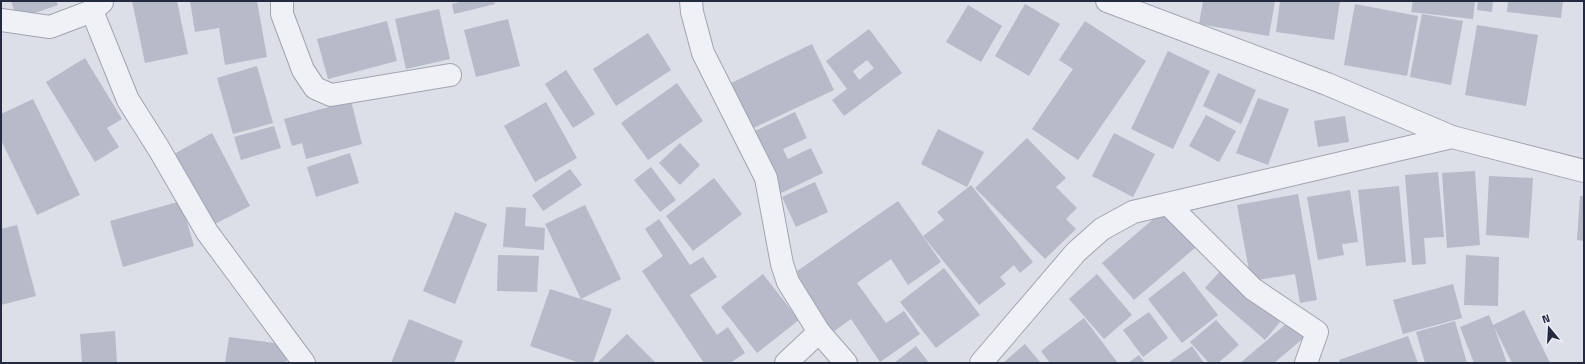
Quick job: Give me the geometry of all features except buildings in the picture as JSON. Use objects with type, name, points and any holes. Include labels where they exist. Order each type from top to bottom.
[{"type":"street","points":[[282,1],[282,14],[303,70],[315,88],[331,94],[450,75]]},
{"type":"street","points":[[691,1],[692,12],[703,53],[766,178],[782,264],[788,282],[819,332],[846,363]]},
{"type":"street","points":[[1107,1],[1327,84],[1452,137],[1584,171]]},
{"type":"street","points":[[1,20],[50,27],[97,6],[128,100],[159,149],[207,232],[304,363]]},
{"type":"street","points":[[981,363],[1076,252],[1102,229],[1133,212],[1452,137]]},
{"type":"street","points":[[1168,204],[1253,289],[1317,332],[1306,363]]},
{"type":"street","points":[[786,363],[819,332]]}]
